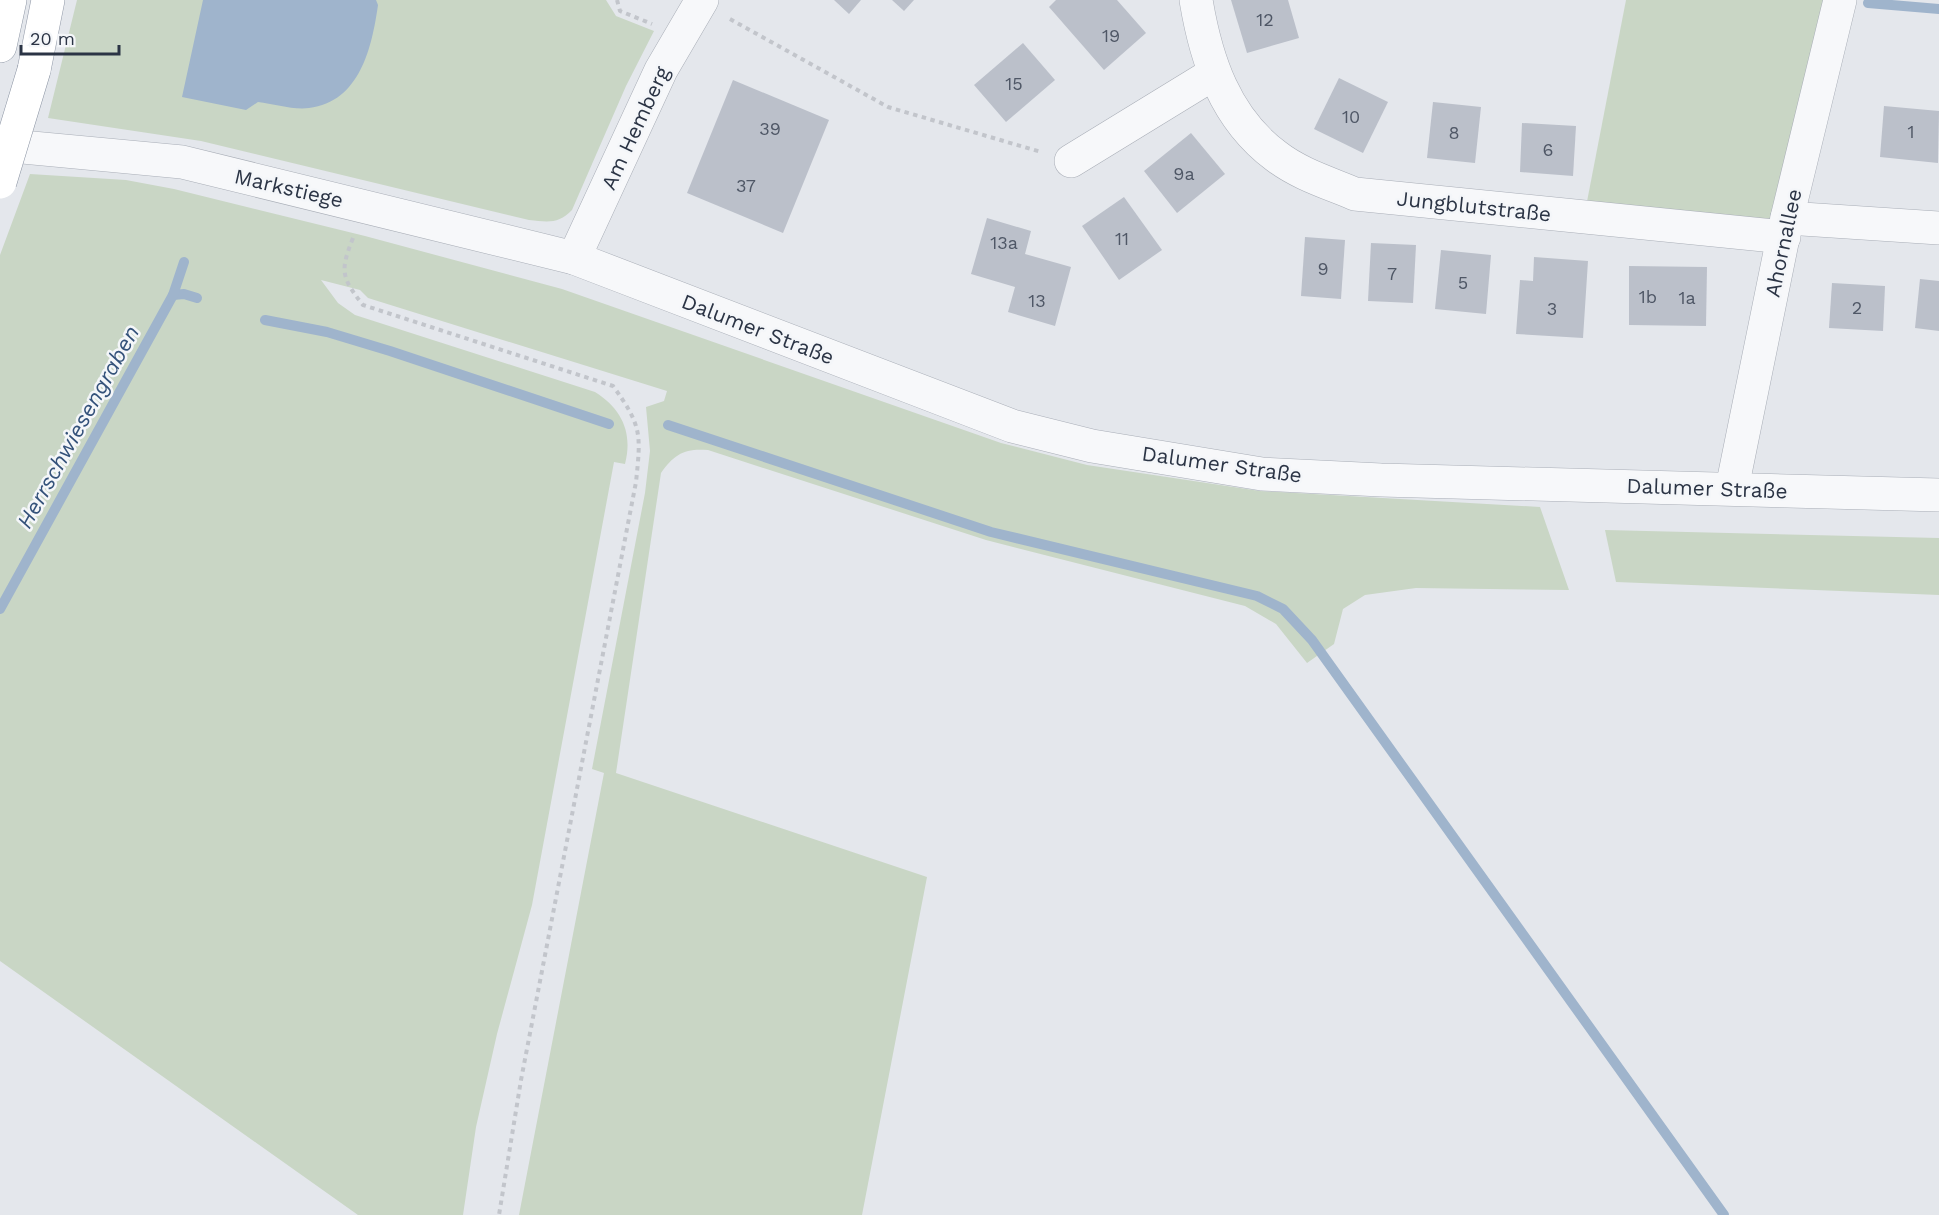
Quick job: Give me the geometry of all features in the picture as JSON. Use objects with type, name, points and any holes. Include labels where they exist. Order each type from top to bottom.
[{"type":"highway","points":[[0,46],[10,0]]},
{"type":"highway","points":[[0,182],[34,70],[48,0]]},
{"type":"street","name":"Jungblutstraße","points":[[1196,0],[1203,43],[1213,74],[1242,121],[1276,156],[1308,175],[1355,194],[1785,227],[1939,228]]},
{"type":"street","name":"Ahornallee","points":[[1732,488],[1785,227],[1840,0]]},
{"type":"street","name":"Am Hemberg","points":[[574,258],[680,36],[701,1]]},
{"type":"street","points":[[1071,161],[1213,74]]},
{"type":"street","name":"Markstiege","points":[[0,145],[182,162],[574,258]]},
{"type":"street","name":"Dalumer Straße","points":[[574,258],[1012,426],[1092,446],[1262,474],[1381,480],[1939,495]]},
{"type":"path","points":[[616,0],[620,11],[680,36]]},
{"type":"path","points":[[701,1],[888,106],[1071,161]]},
{"type":"path","points":[[366,206],[343,264],[345,283],[363,305],[613,386],[633,413],[639,432],[636,482],[521,1080],[499,1215]]},
{"type":"green space","points":[[77,0],[606,0],[616,16],[654,31],[626,86],[572,210],[558,220],[542,221],[529,220],[201,141],[48,118]]},
{"type":"green space","points":[[1626,0],[1826,0],[1768,235],[1584,217]]},
{"type":"green space","points":[[30,174],[126,180],[174,189],[365,236],[562,289],[1001,443],[1087,465],[1260,491],[1540,507],[1569,590],[1416,588],[1365,595],[1343,609],[1334,644],[1307,663],[1276,624],[1245,606],[986,540],[708,450],[686,451],[671,461],[661,473],[616,773],[927,877],[862,1215],[519,1215],[604,773],[592,769],[645,493],[650,451],[646,407],[664,401],[667,391],[368,298],[360,290],[321,280],[338,303],[355,315],[595,392],[618,414],[626,432],[627,442],[625,464],[614,462],[532,905],[497,1034],[476,1127],[463,1215],[358,1215],[0,961],[0,255]]},
{"type":"green space","points":[[1605,530],[1939,538],[1939,595],[1616,582]]},
{"type":"water","points":[[203,0],[376,0],[378,5],[367,54],[352,84],[340,95],[326,104],[309,108],[290,108],[258,102],[246,110],[182,97]]},
{"type":"building","points":[[834,0],[861,0],[849,14]]},
{"type":"building","points":[[892,0],[914,0],[904,11]]},
{"type":"building","points":[[1056,0],[1117,0],[1146,33],[1104,70],[1049,7]]},
{"type":"building","points":[[1231,0],[1288,0],[1299,38],[1247,53]]},
{"type":"building","points":[[1023,43],[1055,80],[1006,122],[974,85]]},
{"type":"building","points":[[1339,78],[1388,102],[1363,153],[1314,129]]},
{"type":"building","points":[[733,80],[829,120],[783,233],[687,193]]},
{"type":"building","points":[[1433,102],[1481,107],[1475,163],[1427,158]]},
{"type":"building","points":[[1884,106],[1939,111],[1938,163],[1880,157]]},
{"type":"building","points":[[1522,123],[1576,126],[1573,176],[1520,172]]},
{"type":"building","points":[[1191,133],[1225,174],[1177,213],[1144,171]]},
{"type":"building","points":[[1124,197],[1162,250],[1119,280],[1082,226]]},
{"type":"building","points":[[987,218],[1031,231],[1025,254],[1071,267],[1055,326],[1008,312],[1015,287],[971,274]]},
{"type":"building","points":[[1305,237],[1345,240],[1341,299],[1301,296]]},
{"type":"building","points":[[1371,243],[1416,245],[1413,303],[1368,301]]},
{"type":"building","points":[[1441,250],[1491,255],[1486,314],[1435,309]]},
{"type":"building","points":[[1534,257],[1588,261],[1583,338],[1516,334],[1520,280],[1533,281]]},
{"type":"building","points":[[1629,266],[1707,267],[1706,326],[1629,325]]},
{"type":"building","points":[[1920,279],[1939,281],[1939,331],[1915,328]]},
{"type":"building","points":[[1832,283],[1885,286],[1883,331],[1829,328]]},
{"type":"waterway","points":[[1868,3],[1939,9]]},
{"type":"waterway","name":"Herrschwiesengraben","points":[[0,609],[173,295],[184,262]]},
{"type":"waterway","points":[[173,295],[184,294],[197,298]]},
{"type":"waterway","points":[[265,320],[327,332],[390,351],[609,424]]},
{"type":"waterway","points":[[668,425],[991,532],[1257,596],[1283,609],[1312,640],[1724,1215]]}]
